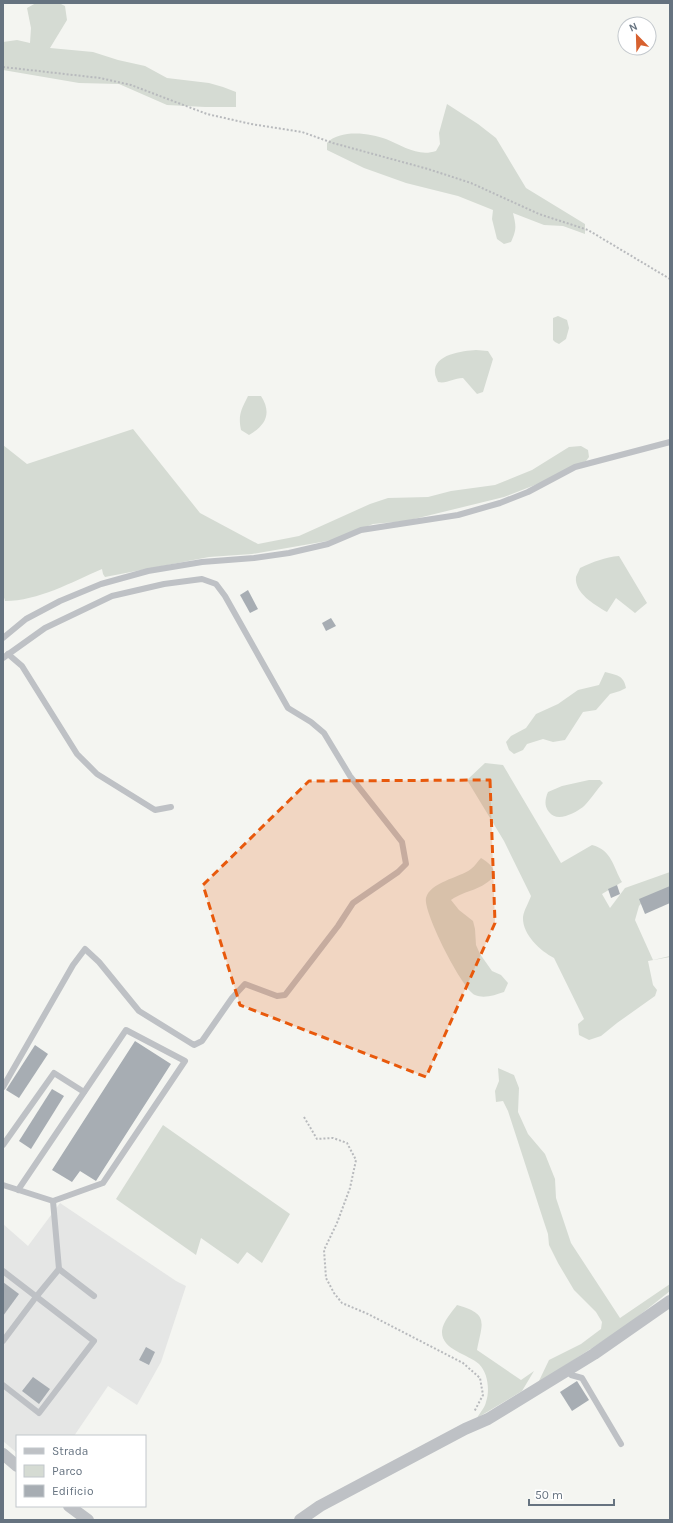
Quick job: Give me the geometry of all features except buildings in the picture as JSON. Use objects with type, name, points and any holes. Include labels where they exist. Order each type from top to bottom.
[{"type":"street","points":[[300,1520],[320,1506],[488,1418],[594,1354],[670,1301]]},
{"type":"street","points":[[3,1454],[16,1465]]},
{"type":"street","points":[[70,1507],[88,1520]]},
{"type":"lane","points":[[3,638],[26,619],[60,601],[101,584],[148,571],[202,562],[254,558],[289,553],[328,544],[361,530],[458,515],[500,503],[528,492],[575,467],[670,442]]},
{"type":"lane","points":[[3,1087],[72,965],[85,949],[99,962],[139,1012],[194,1045],[202,1041],[232,998],[245,984],[277,996],[285,995],[338,926],[353,903],[398,872],[406,864],[402,842],[350,776],[324,733],[311,722],[288,708],[225,596],[216,584],[202,580],[164,584],[112,596],[45,628],[6,656],[22,666],[78,754],[98,774],[155,810],[171,808]]},
{"type":"lane","points":[[3,1185],[18,1190],[53,1201],[103,1183],[185,1061],[126,1030],[18,1190]]},
{"type":"lane","points":[[3,1145],[54,1073],[84,1092]]},
{"type":"lane","points":[[53,1201],[60,1269],[94,1296]]},
{"type":"lane","points":[[3,1341],[36,1297],[60,1269]]},
{"type":"lane","points":[[3,1271],[94,1341],[40,1413],[3,1385]]},
{"type":"lane","points":[[568,1370],[571,1375],[582,1378],[621,1444]]},
{"type":"path","points":[[3,67],[100,78],[131,86],[207,114],[251,124],[302,132],[333,143],[428,169],[471,183],[539,214],[588,230],[670,279]]},
{"type":"path","points":[[304,1117],[317,1139],[333,1138],[347,1143],[356,1160],[350,1188],[337,1223],[324,1250],[326,1278],[334,1294],[342,1303],[368,1314],[463,1363],[480,1378],[483,1395],[465,1429]]},
{"type":"highlighted area","points":[[490,780],[495,923],[426,1077],[240,1005],[203,885],[309,781]]},
{"type":"shaded area","points":[[60,1203],[176,1281],[186,1286],[161,1362],[137,1405],[108,1386],[75,1435],[16,1435],[16,1452],[3,1441],[3,1224],[28,1246]]},
{"type":"green space","points":[[36,3],[59,3],[65,6],[67,20],[50,48],[93,52],[118,60],[145,66],[167,78],[209,83],[223,87],[236,92],[236,107],[167,105],[119,84],[79,83],[3,70],[3,42],[17,40],[30,43],[31,28],[27,8]]},
{"type":"green space","points":[[447,104],[478,124],[496,138],[526,188],[585,224],[585,234],[563,226],[544,225],[513,213],[515,231],[511,242],[504,244],[497,239],[492,219],[493,210],[458,196],[406,183],[364,168],[327,150],[327,143],[339,136],[347,134],[364,134],[386,139],[417,152],[423,153],[436,151],[440,144],[439,133]]},
{"type":"green space","points":[[558,316],[567,320],[569,328],[566,339],[559,344],[553,340],[553,318]]},
{"type":"green space","points":[[464,351],[488,351],[493,359],[483,392],[477,394],[463,378],[438,382],[435,373],[439,362],[450,355]]},
{"type":"green space","points":[[248,396],[261,396],[267,413],[266,418],[260,427],[249,435],[241,430],[240,420],[242,409]]},
{"type":"green space","points":[[133,429],[200,513],[258,544],[299,536],[370,504],[388,498],[428,497],[451,491],[495,485],[532,470],[569,447],[581,446],[588,450],[589,457],[586,461],[540,483],[504,497],[406,521],[373,524],[333,540],[252,554],[209,557],[105,577],[102,569],[55,590],[30,598],[5,601],[3,594],[3,445],[27,464]]},
{"type":"green space","points":[[619,556],[647,603],[635,613],[616,598],[607,612],[586,598],[576,583],[576,577],[580,568],[599,560]]},
{"type":"green space","points":[[605,672],[619,676],[623,680],[626,688],[610,694],[596,710],[583,712],[565,740],[553,742],[543,739],[527,744],[523,750],[514,754],[509,750],[506,742],[511,736],[526,728],[536,714],[558,704],[578,690],[599,685]]},
{"type":"green space","points":[[485,763],[503,765],[561,863],[592,845],[599,847],[608,855],[622,882],[602,894],[610,908],[625,888],[670,872],[670,887],[644,900],[639,906],[635,920],[653,960],[670,956],[670,957],[648,961],[653,985],[657,990],[655,996],[601,1036],[589,1040],[579,1035],[578,1024],[584,1019],[554,958],[543,951],[525,930],[523,917],[531,896],[504,841],[467,780]]},
{"type":"green space","points":[[589,780],[600,780],[603,783],[583,807],[571,814],[561,817],[552,815],[549,812],[546,807],[546,797],[548,792],[562,786]]},
{"type":"green space","points":[[481,858],[490,865],[495,875],[480,887],[451,900],[459,910],[473,921],[476,945],[480,954],[492,971],[501,975],[508,983],[504,992],[486,997],[475,995],[469,990],[461,979],[444,950],[431,918],[426,898],[433,888],[471,869]]},
{"type":"green space","points":[[498,1068],[514,1075],[519,1088],[518,1112],[528,1134],[545,1154],[555,1179],[556,1198],[571,1243],[620,1318],[670,1284],[670,1291],[626,1326],[538,1383],[549,1360],[581,1344],[601,1329],[602,1322],[596,1312],[574,1290],[549,1245],[548,1234],[508,1111],[503,1101],[496,1102],[495,1091],[499,1081]]},
{"type":"green space","points":[[163,1125],[290,1214],[262,1263],[247,1252],[238,1264],[201,1238],[196,1255],[116,1199]]},
{"type":"green space","points":[[457,1305],[468,1308],[479,1316],[482,1326],[477,1350],[521,1380],[534,1371],[522,1391],[477,1418],[485,1406],[487,1397],[488,1387],[484,1372],[479,1364],[474,1360],[450,1347],[443,1337],[442,1331],[444,1324]]}]
